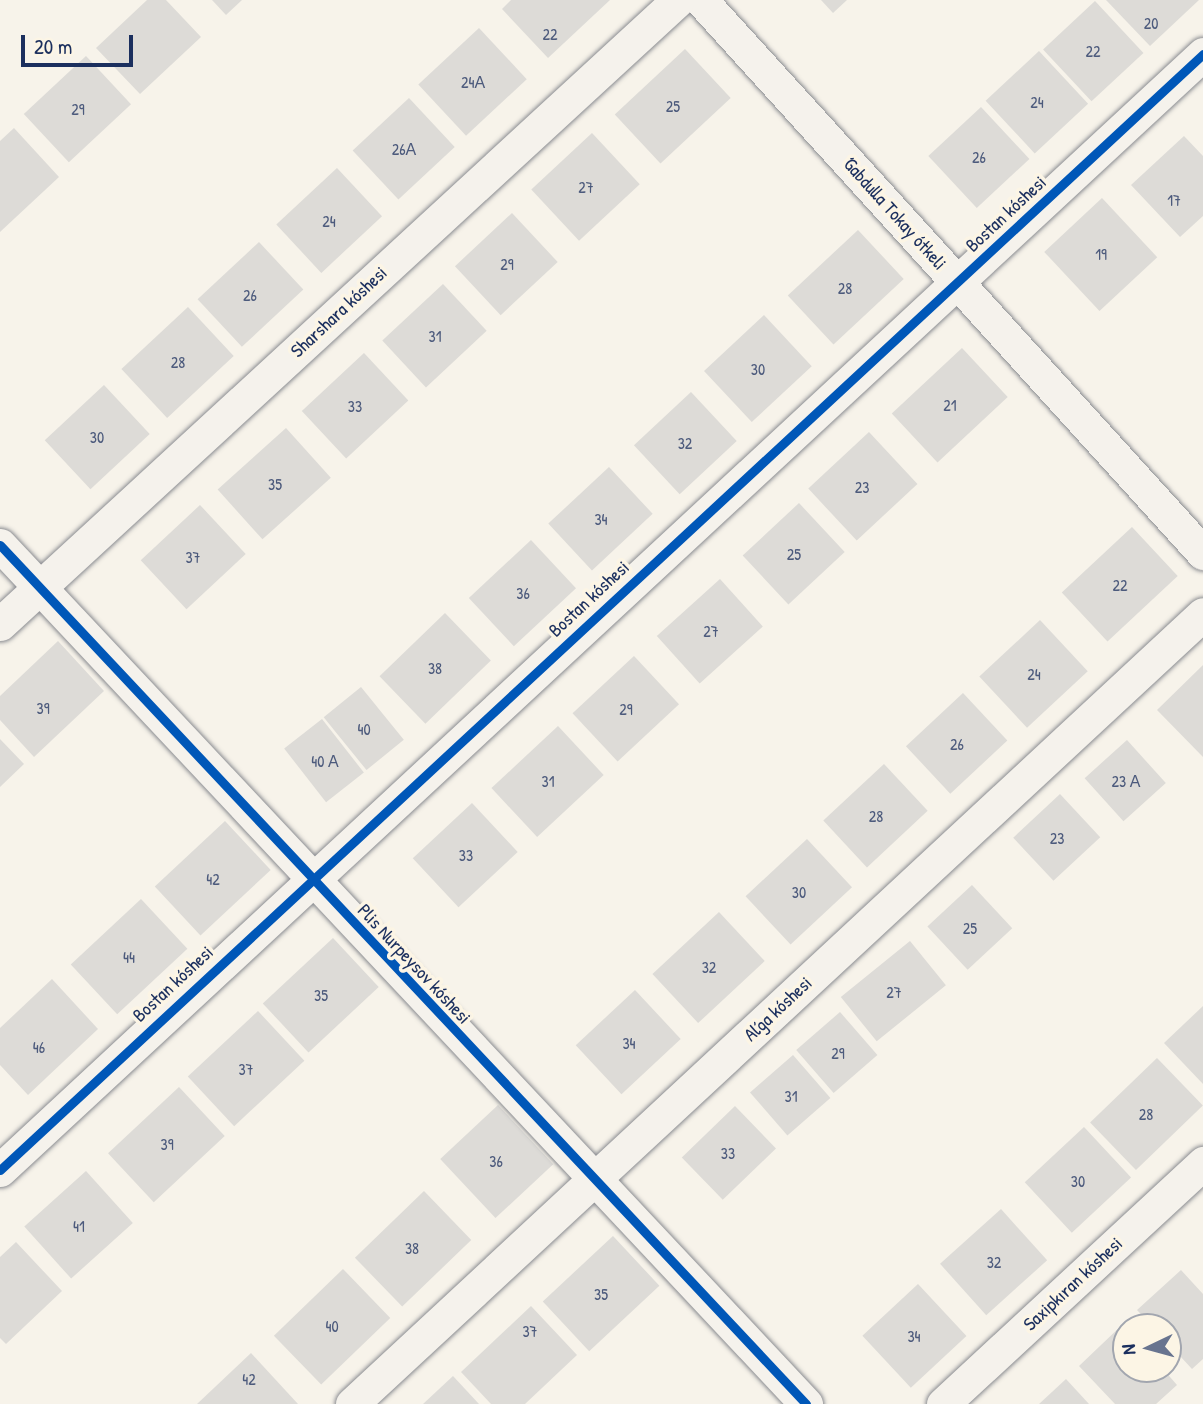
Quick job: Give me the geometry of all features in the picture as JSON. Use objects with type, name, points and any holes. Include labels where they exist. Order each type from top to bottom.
[{"type":"street","name":"Sharshara kóshesi","points":[[0,624],[678,0]]},
{"type":"street","name":"Ǵabdulla Tokay ótkeli","points":[[701,0],[1203,553]]},
{"type":"street","name":"Bostan kóshesi","points":[[0,1171],[310,879],[1203,54]]},
{"type":"street","name":"Plis Nurpeysov kóshesi","points":[[0,545],[310,879],[806,1404]]},
{"type":"street","name":"Alǵa kóshesi","points":[[352,1404],[1203,614]]},
{"type":"street","name":"Saxipkıran kóshesi","points":[[943,1404],[1203,1163]]},
{"type":"building","points":[[147,0],[166,0],[201,37],[140,94],[96,48]]},
{"type":"building","points":[[212,0],[242,0],[226,15]]},
{"type":"building","points":[[511,0],[610,0],[548,58],[502,9]]},
{"type":"building","points":[[821,0],[847,0],[833,13]]},
{"type":"building","points":[[1106,0],[1199,0],[1150,46]]},
{"type":"building","points":[[1095,1],[1143,53],[1091,101],[1043,49]]},
{"type":"building","points":[[479,28],[527,79],[466,136],[418,85]]},
{"type":"building","points":[[685,49],[731,98],[660,163],[615,114]]},
{"type":"building","points":[[1039,51],[1088,104],[1035,153],[986,101]]},
{"type":"building","points":[[86,56],[131,104],[69,162],[24,114]]},
{"type":"building","points":[[409,98],[455,147],[398,200],[353,151]]},
{"type":"building","points":[[981,107],[1029,159],[977,208],[928,156]]},
{"type":"building","points":[[14,128],[59,177],[0,232],[0,141]]},
{"type":"building","points":[[592,133],[640,184],[579,241],[531,190]]},
{"type":"building","points":[[1184,136],[1203,156],[1203,216],[1180,237],[1131,185]]},
{"type":"building","points":[[337,168],[382,216],[321,273],[276,225]]},
{"type":"building","points":[[1102,198],[1157,257],[1099,311],[1044,252]]},
{"type":"building","points":[[512,213],[558,262],[501,315],[455,266]]},
{"type":"building","points":[[858,230],[904,279],[833,344],[788,295]]},
{"type":"building","points":[[259,242],[303,290],[242,347],[198,299]]},
{"type":"building","points":[[443,284],[487,331],[426,387],[382,341]]},
{"type":"building","points":[[188,307],[234,356],[167,418],[121,369]]},
{"type":"building","points":[[764,315],[812,366],[752,422],[704,371]]},
{"type":"building","points":[[962,348],[1008,397],[937,462],[892,413]]},
{"type":"building","points":[[364,353],[408,401],[346,459],[302,411]]},
{"type":"building","points":[[104,385],[150,434],[90,489],[45,440]]},
{"type":"building","points":[[691,392],[737,441],[680,494],[634,445]]},
{"type":"building","points":[[286,428],[331,478],[262,539],[218,490]]},
{"type":"building","points":[[869,432],[917,484],[857,541],[808,489]]},
{"type":"building","points":[[609,467],[653,514],[592,570],[548,524]]},
{"type":"building","points":[[799,503],[845,552],[788,605],[743,556]]},
{"type":"building","points":[[200,505],[246,554],[186,609],[141,560]]},
{"type":"building","points":[[1132,527],[1178,576],[1107,641],[1062,592]]},
{"type":"building","points":[[531,540],[576,588],[514,646],[469,598]]},
{"type":"building","points":[[720,579],[763,627],[700,683],[657,636]]},
{"type":"building","points":[[445,613],[491,660],[425,724],[380,676]]},
{"type":"building","points":[[1040,620],[1088,671],[1027,728],[979,677]]},
{"type":"building","points":[[58,641],[104,691],[34,757],[0,720],[0,696]]},
{"type":"building","points":[[634,656],[679,704],[618,762],[573,713]]},
{"type":"building","points":[[1203,665],[1203,757],[1157,710]]},
{"type":"building","points":[[361,687],[404,740],[366,770],[324,717]]},
{"type":"building","points":[[963,693],[1007,741],[950,794],[906,746]]},
{"type":"building","points":[[322,719],[364,773],[326,802],[284,749]]},
{"type":"building","points":[[558,726],[604,775],[537,837],[491,788]]},
{"type":"building","points":[[0,739],[24,764],[0,787]]},
{"type":"building","points":[[1127,740],[1166,783],[1123,821],[1085,778]]},
{"type":"building","points":[[884,764],[928,811],[867,867],[823,821]]},
{"type":"building","points":[[1060,794],[1100,837],[1053,881],[1013,838]]},
{"type":"building","points":[[472,803],[518,852],[458,907],[413,858]]},
{"type":"building","points":[[225,821],[271,870],[200,935],[155,886]]},
{"type":"building","points":[[807,839],[852,887],[791,945],[746,896]]},
{"type":"building","points":[[972,885],[1012,928],[968,970],[927,927]]},
{"type":"building","points":[[141,899],[187,949],[117,1014],[71,964]]},
{"type":"building","points":[[719,912],[765,961],[698,1023],[652,974]]},
{"type":"building","points":[[333,938],[379,987],[308,1052],[263,1003]]},
{"type":"building","points":[[910,941],[946,985],[877,1041],[841,997]]},
{"type":"building","points":[[52,979],[98,1029],[28,1095],[0,1065],[0,1028]]},
{"type":"building","points":[[635,990],[681,1039],[621,1094],[576,1045]]},
{"type":"building","points":[[1203,1006],[1203,1084],[1164,1043]]},
{"type":"building","points":[[258,1011],[304,1061],[234,1126],[188,1076]]},
{"type":"building","points":[[840,1012],[877,1055],[834,1093],[796,1050]]},
{"type":"building","points":[[793,1055],[830,1098],[787,1135],[750,1092]]},
{"type":"building","points":[[1157,1058],[1203,1105],[1136,1170],[1090,1123]]},
{"type":"building","points":[[179,1087],[225,1136],[154,1202],[108,1153]]},
{"type":"building","points":[[498,1105],[553,1164],[495,1218],[440,1159]]},
{"type":"building","points":[[735,1106],[776,1148],[723,1200],[682,1157]]},
{"type":"building","points":[[1084,1127],[1131,1177],[1072,1233],[1025,1182]]},
{"type":"building","points":[[86,1171],[133,1223],[71,1279],[24,1227]]},
{"type":"building","points":[[424,1191],[471,1240],[402,1307],[355,1258]]},
{"type":"building","points":[[1001,1209],[1047,1260],[986,1315],[940,1264]]},
{"type":"building","points":[[613,1236],[659,1286],[589,1351],[543,1301]]},
{"type":"building","points":[[16,1242],[62,1291],[6,1344],[0,1338],[0,1257]]},
{"type":"building","points":[[343,1269],[390,1318],[321,1385],[274,1336]]},
{"type":"building","points":[[1181,1270],[1203,1294],[1203,1359],[1192,1369],[1182,1358],[1182,1313],[1140,1313],[1137,1310]]},
{"type":"building","points":[[918,1284],[966,1336],[911,1388],[862,1336]]},
{"type":"building","points":[[531,1306],[577,1355],[525,1404],[491,1404],[461,1372]]},
{"type":"building","points":[[1112,1335],[1112,1383],[1177,1385],[1156,1404],[1115,1404],[1079,1366]]},
{"type":"building","points":[[251,1353],[298,1404],[197,1404]]},
{"type":"building","points":[[453,1376],[479,1404],[423,1404]]},
{"type":"building","points":[[1066,1379],[1089,1404],[1039,1404]]},
{"type":"cycle path","points":[[0,1170],[1203,54]]},
{"type":"cycle path","points":[[0,545],[806,1404]]}]
